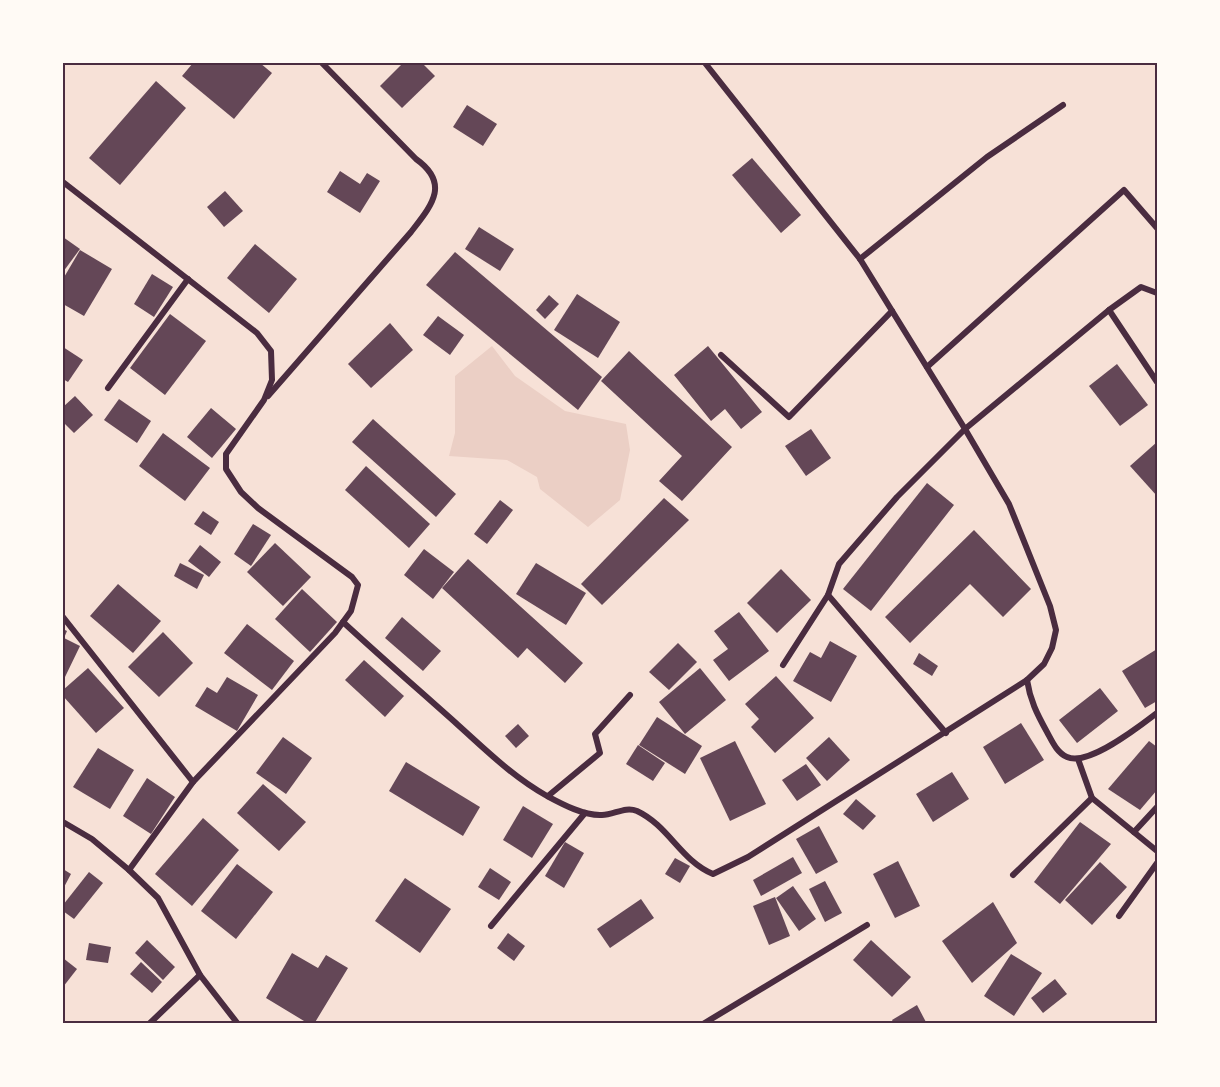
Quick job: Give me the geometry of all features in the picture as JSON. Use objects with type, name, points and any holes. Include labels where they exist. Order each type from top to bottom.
[{"type":"street","points":[[129,870],[193,782],[343,622],[356,598],[358,585],[352,577],[258,508],[241,492],[226,470],[226,454],[264,400],[411,232],[432,204],[436,183],[429,168],[416,159],[322,63]]},
{"type":"street","points":[[343,622],[514,775],[548,796],[585,813],[603,815],[622,810],[635,810],[658,824],[674,845],[697,867],[713,874],[748,857],[946,733],[1027,680],[1044,664],[1052,648],[1056,630],[1050,606],[1009,504],[860,259],[705,63]]},
{"type":"street","points":[[860,259],[987,157],[1063,105]]},
{"type":"street","points":[[63,182],[257,333],[271,351],[272,380],[264,400]]},
{"type":"street","points":[[927,367],[1125,190],[1157,228]]},
{"type":"street","points":[[108,388],[188,279]]},
{"type":"street","points":[[783,665],[828,595],[839,564],[897,497],[965,429],[1108,310],[1141,287],[1157,292]]},
{"type":"street","points":[[1108,310],[1157,382]]},
{"type":"street","points":[[721,355],[789,417],[892,311]]},
{"type":"street","points":[[828,595],[946,733]]},
{"type":"street","points":[[63,617],[193,782]]},
{"type":"street","points":[[1027,680],[1031,703],[1058,750],[1068,758],[1078,759],[1101,751],[1157,713]]},
{"type":"street","points":[[548,796],[600,753],[595,734],[630,695]]},
{"type":"street","points":[[1078,759],[1092,798],[1157,851]]},
{"type":"street","points":[[1013,875],[1092,798]]},
{"type":"street","points":[[1134,832],[1157,807]]},
{"type":"street","points":[[490,926],[585,813]]},
{"type":"street","points":[[63,822],[92,839],[158,898],[200,975],[238,1024]]},
{"type":"street","points":[[1119,916],[1157,863]]},
{"type":"street","points":[[703,1024],[867,925]]},
{"type":"street","points":[[149,1024],[200,975]]},
{"type":"shaded area","points":[[492,346],[515,376],[565,411],[626,424],[630,450],[620,500],[588,527],[540,489],[537,477],[507,460],[449,456],[455,433],[455,376]]},
{"type":"building","points":[[193,63],[260,63],[272,73],[234,119],[182,76]]},
{"type":"building","points":[[403,63],[422,63],[435,76],[402,108],[380,86]]},
{"type":"building","points":[[156,81],[186,108],[120,185],[89,158]]},
{"type":"building","points":[[467,105],[497,124],[483,146],[453,127]]},
{"type":"building","points":[[752,158],[801,215],[781,233],[732,175]]},
{"type":"building","points":[[340,171],[360,184],[367,173],[380,181],[360,213],[327,192]]},
{"type":"building","points":[[225,191],[243,211],[224,227],[207,207]]},
{"type":"building","points":[[479,227],[514,249],[500,271],[465,249]]},
{"type":"building","points":[[63,237],[80,249],[63,272]]},
{"type":"building","points":[[255,244],[297,279],[269,313],[227,278]]},
{"type":"building","points":[[80,250],[112,269],[84,316],[63,304],[63,279]]},
{"type":"building","points":[[455,252],[602,377],[578,410],[426,285]]},
{"type":"building","points":[[152,274],[173,287],[154,317],[134,304]]},
{"type":"building","points":[[577,294],[620,322],[598,358],[554,330]]},
{"type":"building","points":[[549,295],[559,304],[545,319],[536,310]]},
{"type":"building","points":[[170,314],[206,341],[165,395],[130,368]]},
{"type":"building","points":[[438,316],[464,335],[450,355],[423,335]]},
{"type":"building","points":[[390,323],[413,350],[371,388],[348,364]]},
{"type":"building","points":[[708,346],[762,412],[741,429],[725,409],[711,421],[674,375]]},
{"type":"building","points":[[63,347],[83,360],[68,382],[63,379]]},
{"type":"building","points":[[629,351],[732,447],[682,501],[659,481],[682,456],[601,381]]},
{"type":"building","points":[[1117,364],[1148,405],[1120,426],[1089,386]]},
{"type":"building","points":[[75,396],[93,415],[74,433],[63,422],[63,407]]},
{"type":"building","points":[[119,399],[151,421],[137,443],[104,420]]},
{"type":"building","points":[[211,408],[236,429],[212,458],[187,437]]},
{"type":"building","points":[[373,419],[456,494],[436,517],[352,442]]},
{"type":"building","points":[[811,429],[831,458],[806,476],[785,446]]},
{"type":"building","points":[[163,433],[210,468],[185,501],[139,466]]},
{"type":"building","points":[[1157,442],[1157,496],[1130,466]]},
{"type":"building","points":[[366,466],[430,524],[409,548],[345,490]]},
{"type":"building","points":[[927,483],[954,505],[871,611],[843,589]]},
{"type":"building","points":[[664,498],[689,520],[602,605],[581,584]]},
{"type":"building","points":[[500,500],[513,510],[487,544],[474,534]]},
{"type":"building","points":[[203,511],[219,522],[211,535],[194,524]]},
{"type":"building","points":[[253,524],[271,535],[251,566],[234,554]]},
{"type":"building","points":[[974,530],[1031,589],[1003,617],[970,584],[910,643],[885,617]]},
{"type":"building","points":[[275,543],[311,577],[283,606],[247,572]]},
{"type":"building","points":[[200,545],[221,562],[209,577],[188,561]]},
{"type":"building","points":[[424,549],[454,572],[433,599],[404,575]]},
{"type":"building","points":[[468,559],[583,663],[565,683],[527,648],[518,658],[442,588]]},
{"type":"building","points":[[180,563],[204,575],[197,589],[174,576]]},
{"type":"building","points":[[536,563],[586,593],[566,625],[516,594]]},
{"type":"building","points":[[781,569],[811,600],[777,633],[747,603]]},
{"type":"building","points":[[118,584],[161,621],[133,653],[90,616]]},
{"type":"building","points":[[302,589],[337,622],[310,652],[275,619]]},
{"type":"building","points":[[739,612],[769,651],[729,681],[713,660],[728,649],[714,631]]},
{"type":"building","points":[[402,617],[441,651],[423,671],[385,638]]},
{"type":"building","points":[[247,624],[294,661],[272,690],[224,653]]},
{"type":"building","points":[[63,629],[67,631],[64,638],[80,646],[65,677]]},
{"type":"building","points":[[163,632],[193,663],[159,697],[128,667]]},
{"type":"building","points":[[830,641],[857,656],[831,702],[793,681],[810,652],[821,658]]},
{"type":"building","points":[[678,643],[697,662],[669,690],[649,672]]},
{"type":"building","points":[[1157,649],[1157,701],[1145,708],[1122,671]]},
{"type":"building","points":[[919,653],[938,666],[932,676],[913,664]]},
{"type":"building","points":[[364,660],[404,696],[385,717],[345,680]]},
{"type":"building","points":[[88,668],[124,708],[96,733],[63,696],[63,690]]},
{"type":"building","points":[[700,668],[726,700],[685,734],[659,702]]},
{"type":"building","points":[[776,676],[814,718],[775,753],[751,727],[759,719],[745,704]]},
{"type":"building","points":[[227,677],[258,695],[237,731],[195,706],[207,687],[217,693]]},
{"type":"building","points":[[1100,688],[1118,711],[1077,743],[1059,720]]},
{"type":"building","points":[[657,717],[702,746],[685,774],[639,745]]},
{"type":"building","points":[[1021,723],[1044,760],[1005,784],[983,747]]},
{"type":"building","points":[[518,724],[529,736],[516,748],[505,736]]},
{"type":"building","points":[[283,737],[312,758],[286,794],[256,773]]},
{"type":"building","points":[[829,737],[850,760],[827,781],[806,758]]},
{"type":"building","points":[[735,741],[766,804],[730,821],[700,758]]},
{"type":"building","points":[[1149,741],[1157,747],[1157,790],[1140,810],[1108,789]]},
{"type":"building","points":[[638,745],[665,763],[653,781],[626,764]]},
{"type":"building","points":[[98,748],[134,770],[110,809],[73,787]]},
{"type":"building","points":[[406,762],[480,807],[463,836],[389,791]]},
{"type":"building","points":[[806,764],[821,785],[797,801],[782,780]]},
{"type":"building","points":[[952,772],[969,799],[933,822],[916,794]]},
{"type":"building","points":[[147,778],[175,797],[151,834],[123,816]]},
{"type":"building","points":[[263,784],[306,822],[279,851],[237,813]]},
{"type":"building","points":[[856,799],[876,816],[863,830],[843,814]]},
{"type":"building","points":[[523,806],[553,824],[532,858],[503,840]]},
{"type":"building","points":[[203,818],[239,850],[192,906],[155,874]]},
{"type":"building","points":[[1080,822],[1111,844],[1060,904],[1034,882]]},
{"type":"building","points":[[819,826],[838,862],[816,874],[796,839]]},
{"type":"building","points":[[565,842],[584,853],[564,888],[545,876]]},
{"type":"building","points":[[793,857],[802,873],[761,896],[753,880]]},
{"type":"building","points":[[675,858],[690,866],[680,883],[665,874]]},
{"type":"building","points":[[898,861],[920,906],[895,918],[873,874]]},
{"type":"building","points":[[1100,862],[1127,887],[1092,925],[1065,900]]},
{"type":"building","points":[[237,864],[273,892],[236,939],[201,911]]},
{"type":"building","points":[[490,868],[511,882],[499,900],[478,887]]},
{"type":"building","points":[[63,869],[71,874],[63,889]]},
{"type":"building","points":[[89,872],[103,883],[74,919],[63,911],[63,905]]},
{"type":"building","points":[[405,878],[451,909],[420,953],[375,921]]},
{"type":"building","points":[[825,881],[842,913],[825,922],[809,889]]},
{"type":"building","points":[[793,886],[816,919],[799,931],[776,898]]},
{"type":"building","points":[[775,897],[790,936],[769,945],[753,906]]},
{"type":"building","points":[[641,899],[654,918],[610,948],[597,929]]},
{"type":"building","points":[[993,902],[1017,943],[972,983],[942,941]]},
{"type":"building","points":[[508,933],[525,946],[514,961],[497,948]]},
{"type":"building","points":[[147,940],[175,967],[163,980],[135,953]]},
{"type":"building","points":[[871,940],[911,977],[892,997],[853,960]]},
{"type":"building","points":[[89,943],[111,947],[108,963],[86,960]]},
{"type":"building","points":[[292,953],[318,968],[326,955],[348,968],[314,1024],[309,1024],[266,998]]},
{"type":"building","points":[[1011,954],[1042,973],[1014,1016],[984,996]]},
{"type":"building","points":[[63,958],[77,969],[63,987]]},
{"type":"building","points":[[141,962],[162,982],[152,993],[130,974]]},
{"type":"building","points":[[1055,979],[1067,994],[1043,1013],[1031,998]]},
{"type":"building","points":[[917,1005],[927,1024],[894,1024],[892,1020]]}]
